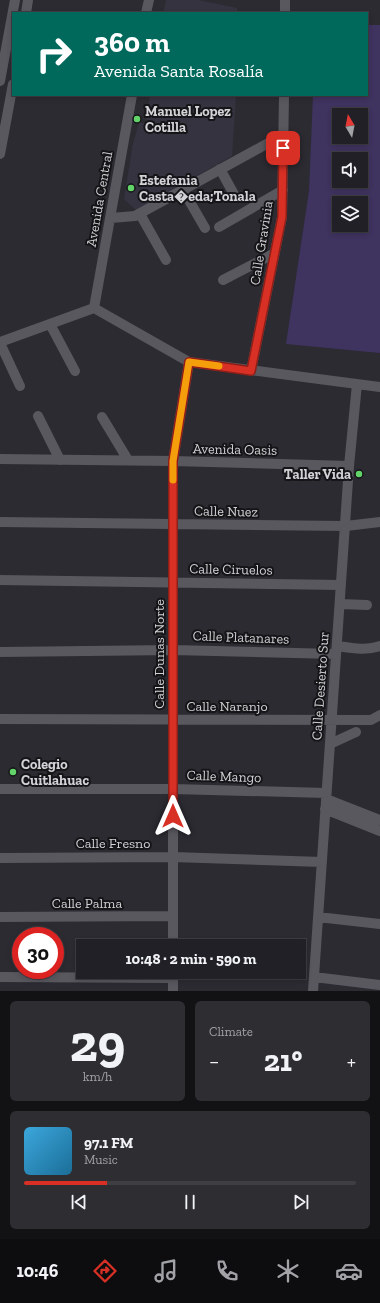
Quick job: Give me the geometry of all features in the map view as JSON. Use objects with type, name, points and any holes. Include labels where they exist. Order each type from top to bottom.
[{"type":"street","points":[[13,12],[15,0]]},
{"type":"street","points":[[26,12],[28,0]]},
{"type":"street","points":[[146,12],[149,0]]},
{"type":"street","points":[[285,0],[285,12]]},
{"type":"street","points":[[0,82],[12,23]]},
{"type":"street","points":[[0,154],[12,89]]},
{"type":"street","name":"Avenida Central","points":[[94,308],[132,96]]},
{"type":"street","name":"Calle Gravinia","points":[[251,371],[282,217],[284,96]]},
{"type":"street","points":[[111,218],[128,218],[140,214],[283,135]]},
{"type":"street","points":[[220,169],[236,198]]},
{"type":"street","points":[[183,190],[205,228]]},
{"type":"street","points":[[219,227],[283,190]]},
{"type":"street","points":[[140,214],[166,260]]},
{"type":"street","points":[[223,280],[275,253]]},
{"type":"street","points":[[20,386],[0,342],[94,308],[189,362],[380,387]]},
{"type":"street","points":[[50,324],[75,371]]},
{"type":"street","name":"Calle Dunas Norte","points":[[173,939],[173,461],[189,362]]},
{"type":"street","name":"Calle Desierto Sur","points":[[313,991],[349,466],[357,384]]},
{"type":"street","points":[[38,416],[60,460]]},
{"type":"street","points":[[102,417],[128,460]]},
{"type":"street","name":"Avenida Oasis","points":[[0,459],[128,460],[349,466]]},
{"type":"street","name":"Calle Nuez","points":[[0,522],[346,526],[380,522]]},
{"type":"street","name":"Calle Ciruelos","points":[[0,580],[342,585]]},
{"type":"street","points":[[340,604],[367,605]]},
{"type":"street","name":"Calle Platanares","points":[[0,652],[337,650],[375,648],[380,646]]},
{"type":"street","name":"Calle Naranjo","points":[[0,720],[372,720],[380,715]]},
{"type":"street","points":[[330,744],[356,732]]},
{"type":"street","name":"Calle Mango","points":[[0,789],[173,789],[326,801]]},
{"type":"street","points":[[326,801],[380,820]]},
{"type":"street","points":[[326,801],[380,831]]},
{"type":"street","name":"Calle Fresno","points":[[0,858],[173,857],[322,862]]},
{"type":"street","name":"Calle Palma","points":[[0,917],[173,916]]},
{"type":"street","points":[[318,917],[380,924]]},
{"type":"street","points":[[0,977],[76,976]]},
{"type":"street","points":[[314,977],[380,985]]},
{"type":"street","points":[[173,979],[173,991]]},
{"type":"shaded area","points":[[166,0],[198,0],[237,8],[237,12],[163,12]]},
{"type":"shaded area","points":[[368,25],[380,25],[380,353],[286,344],[309,191],[313,96],[368,96]]},
{"type":"shaded area","points":[[150,96],[236,96],[232,156],[136,210],[124,199],[133,144],[139,123],[146,123]]},
{"type":"slow traffic","points":[[173,480],[173,461],[189,362],[219,366]]},
{"type":"place","name":"Manuel Lopez Cotilla","points":[[137,119]]},
{"type":"place","name":"Estefania Casta�eda;Tonala","points":[[131,188]]},
{"type":"place","name":"Taller Vida","points":[[359,474]]},
{"type":"place","name":"Colegio Cuitlahuac","points":[[13,772]]},
{"type":"route","points":[[173,816],[173,461],[189,362],[251,371],[282,217],[283,148]]}]
